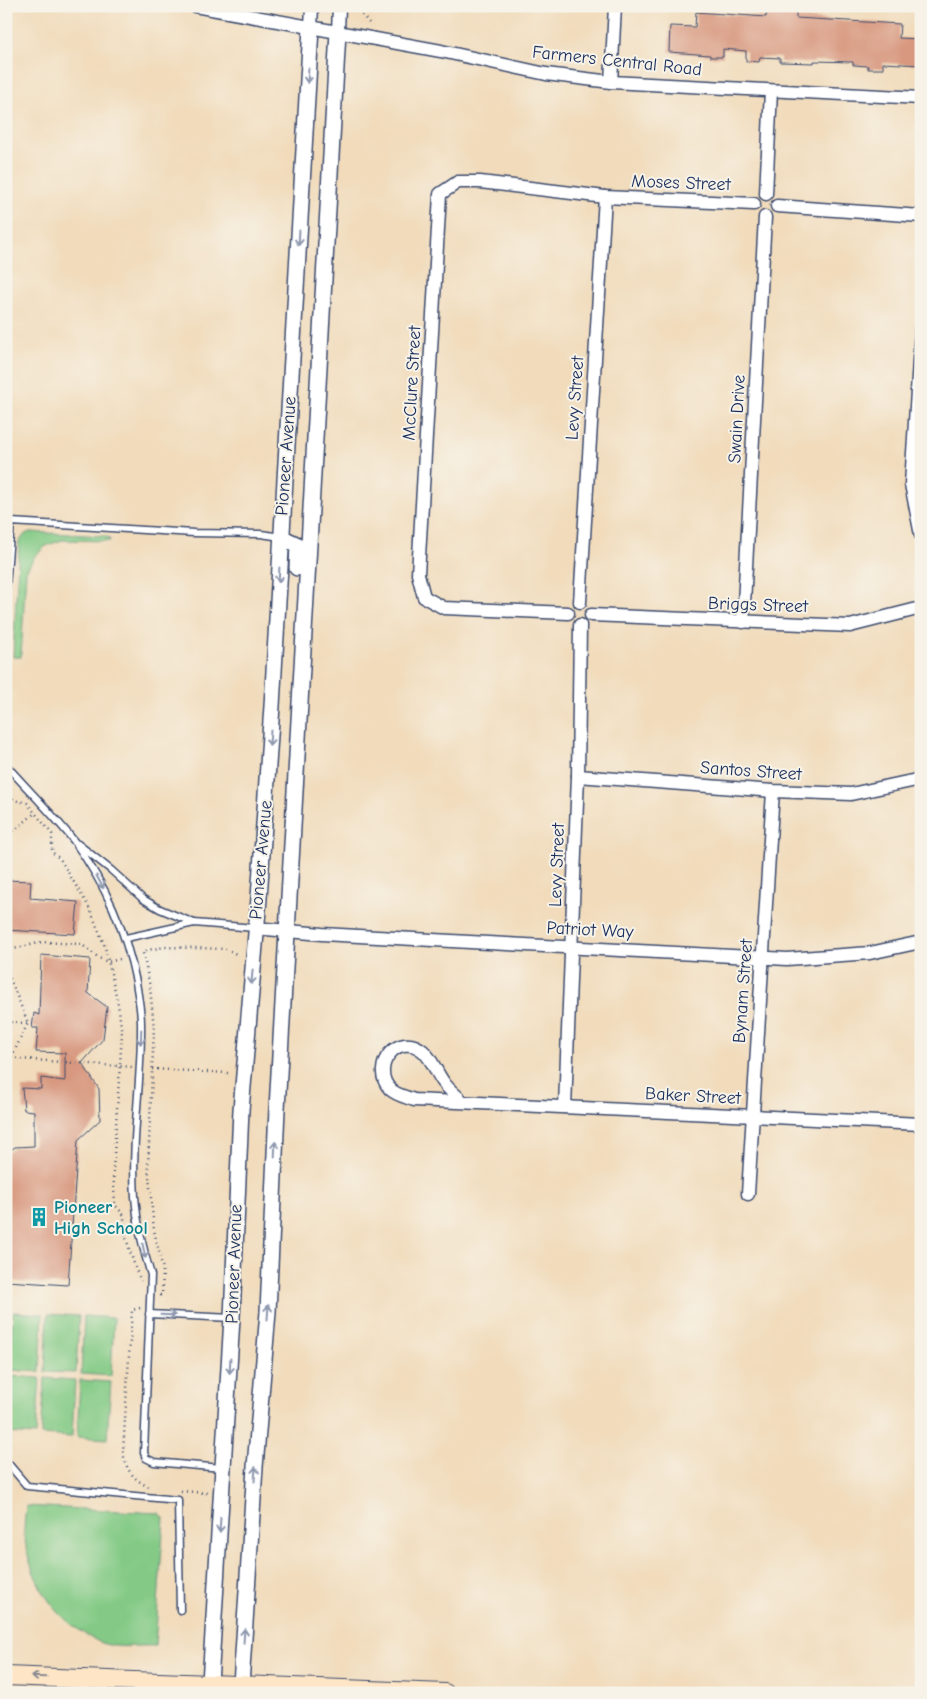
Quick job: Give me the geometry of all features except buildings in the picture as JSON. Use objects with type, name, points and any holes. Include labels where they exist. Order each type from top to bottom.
[{"type":"main road","points":[[6,1676],[210,1688],[445,1693]]},
{"type":"street","name":"Farmers Central Road","points":[[195,6],[450,53],[546,74],[611,82],[921,98]]},
{"type":"street","points":[[311,28],[312,6]]},
{"type":"street","points":[[338,32],[339,6]]},
{"type":"street","points":[[611,82],[616,6]]},
{"type":"street","name":"Pioneer Avenue","points":[[210,1688],[232,1318],[241,1110],[270,744],[311,28]]},
{"type":"street","name":"Pioneer Avenue","points":[[241,1689],[255,1466],[268,1312],[277,1110],[338,32]]},
{"type":"street","points":[[766,194],[771,91]]},
{"type":"street","name":"McClure Street","points":[[568,613],[444,608],[424,597],[418,574],[440,194],[458,182],[480,182],[606,197]]},
{"type":"street","points":[[766,194],[775,199],[777,206],[772,215],[765,217],[758,214],[754,204],[758,197],[766,194]]},
{"type":"street","name":"Moses Street","points":[[606,197],[754,204]]},
{"type":"street","name":"Levy Street","points":[[580,602],[606,197]]},
{"type":"street","points":[[777,206],[921,216]]},
{"type":"street","name":"Swain Drive","points":[[744,622],[765,217]]},
{"type":"street","points":[[921,329],[919,397],[911,484],[921,535]]},
{"type":"street","points":[[281,537],[298,545],[294,622],[304,634]]},
{"type":"street","points":[[580,602],[587,604],[591,615],[587,622],[580,625],[570,620],[568,613],[570,606],[580,602]]},
{"type":"street","name":"Briggs Street","points":[[591,615],[850,626],[921,608]]},
{"type":"street","name":"Levy Street","points":[[565,1107],[578,776],[580,625]]},
{"type":"street","name":"Santos Street","points":[[578,776],[772,791],[851,794],[921,779]]},
{"type":"street","name":"Bynam Street","points":[[748,1194],[764,958],[772,791]]},
{"type":"street","name":"Patriot Way","points":[[255,928],[287,932],[787,959],[870,953],[921,942]]},
{"type":"street","name":"Baker Street","points":[[463,1102],[444,1083],[434,1065],[423,1051],[412,1045],[399,1046],[388,1053],[383,1064],[383,1076],[390,1089],[414,1100],[921,1124]]},
{"type":"lane","points":[[6,587],[10,522],[194,533],[261,534],[281,537]]},
{"type":"lane","points":[[6,765],[73,841],[107,894],[126,938],[131,957],[141,1022],[135,1198],[145,1255],[151,1275],[145,1455],[154,1462],[223,1468]]},
{"type":"lane","points":[[73,841],[111,870],[143,899],[160,909],[194,923]]},
{"type":"lane","points":[[126,938],[194,923],[255,928]]},
{"type":"lane","points":[[149,1314],[232,1318]]},
{"type":"lane","points":[[6,1461],[27,1486],[178,1500],[180,1610]]},
{"type":"path","points":[[357,6],[369,23]]},
{"type":"path","points":[[6,791],[14,800],[27,803],[52,834],[52,852],[60,859],[90,909],[105,947],[118,1004],[122,1034],[113,1170],[115,1205],[124,1215],[125,1235],[142,1283],[140,1309],[132,1310]]},
{"type":"path","points":[[6,838],[43,806]]},
{"type":"path","points":[[6,951],[42,942],[81,944],[99,958],[108,962],[131,957],[147,950],[165,947],[226,950],[236,954]]},
{"type":"path","points":[[141,1294],[162,1295],[163,1270],[154,1230],[148,1166],[154,1028],[150,987],[143,953]]},
{"type":"path","points":[[6,969],[28,1023],[11,1058]]},
{"type":"path","points":[[6,1022],[28,1023]]},
{"type":"path","points":[[6,1058],[228,1073]]},
{"type":"green space","points":[[30,532],[104,536],[109,538],[110,541],[62,540],[46,546],[35,556],[26,571],[21,657],[13,657],[19,542],[25,534]]},
{"type":"green space","points":[[13,1312],[43,1314],[40,1372],[9,1370]]},
{"type":"green space","points":[[48,1314],[79,1316],[76,1373],[45,1372]]},
{"type":"green space","points":[[84,1316],[114,1318],[111,1376],[81,1374]]},
{"type":"green space","points":[[9,1376],[40,1378],[36,1435],[6,1433]]},
{"type":"green space","points":[[45,1378],[75,1380],[72,1437],[41,1435]]},
{"type":"green space","points":[[80,1380],[111,1382],[107,1439],[77,1437]]},
{"type":"green space","points":[[26,1506],[159,1513],[164,1518],[155,1646],[109,1645],[91,1638],[64,1618],[40,1586],[29,1560],[24,1533]]},
{"type":"place","name":"Pioneer High School","points":[[39,1217]]}]
